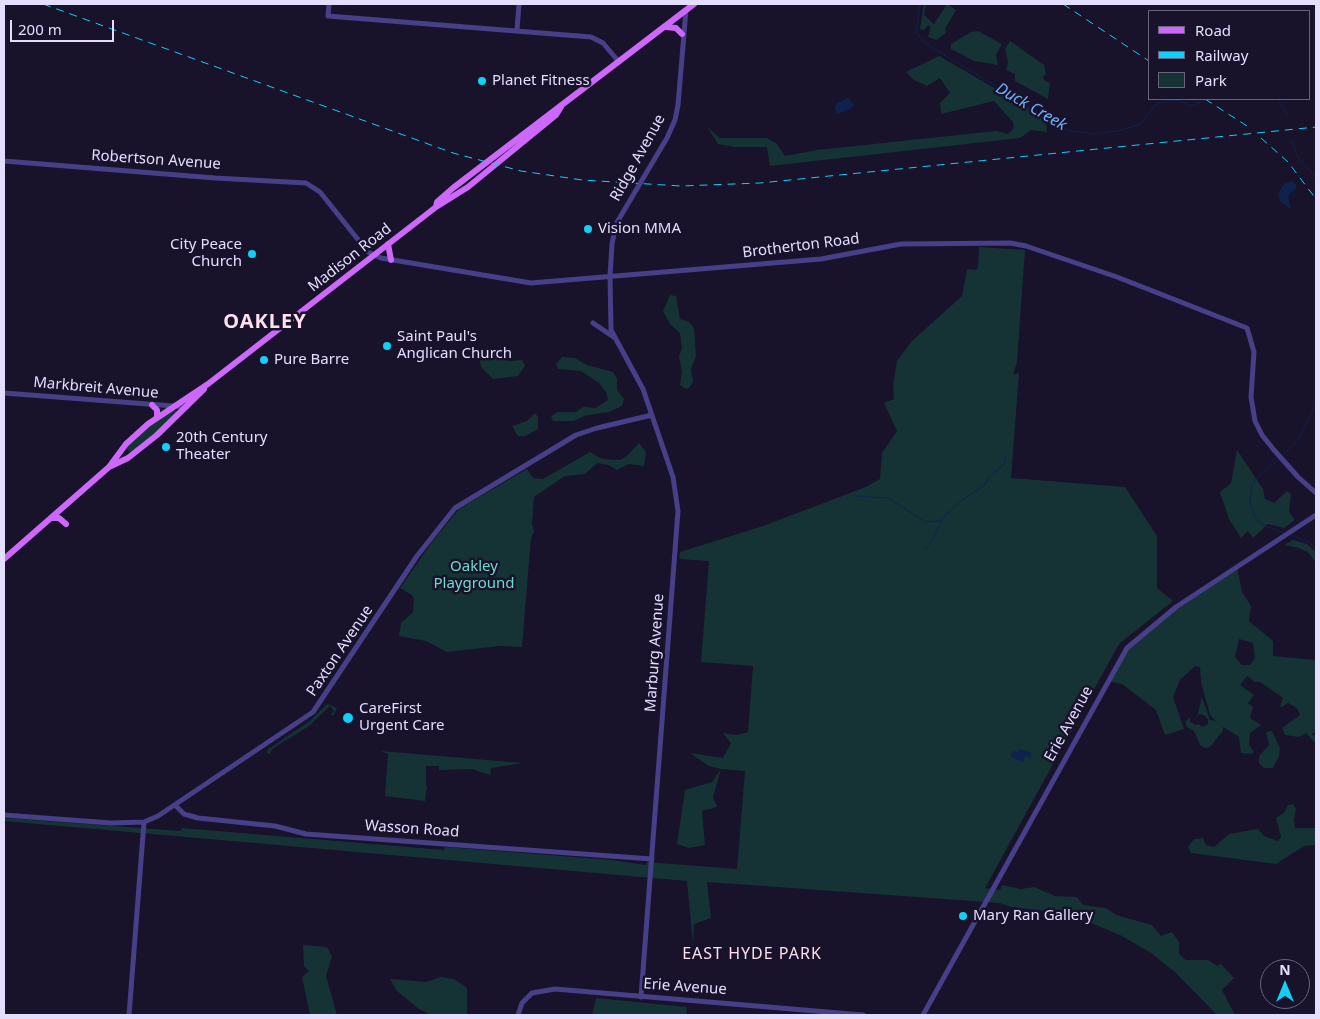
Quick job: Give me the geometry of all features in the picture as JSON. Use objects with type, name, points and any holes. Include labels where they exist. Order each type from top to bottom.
[{"type":"main road","name":"Madison Road","points":[[109,468],[120,451],[158,417],[208,384],[436,207],[437,202],[453,188],[552,111],[561,107],[666,27],[686,7],[694,4]]},
{"type":"main road","points":[[666,27],[676,28],[682,34]]},
{"type":"main road","points":[[388,244],[391,260]]},
{"type":"main road","name":"Madison Road","points":[[4,559],[109,468],[127,459],[157,435],[190,405],[208,384]]},
{"type":"main road","points":[[190,405],[197,390]]},
{"type":"main road","points":[[152,405],[157,410],[158,417]]},
{"type":"main road","points":[[120,451],[121,458],[127,459]]},
{"type":"main road","points":[[52,518],[59,518],[66,524]]},
{"type":"street","points":[[329,4],[328,16],[591,37],[603,43],[619,62]]},
{"type":"street","points":[[516,30],[519,4]]},
{"type":"street","name":"Ridge Avenue","points":[[610,324],[610,276],[612,244],[616,224],[667,138],[675,120],[678,105],[682,34],[686,7]]},
{"type":"street","name":"Robertson Avenue","points":[[4,161],[215,178],[306,183],[320,192],[368,252],[374,255]]},
{"type":"street","name":"Brotherton Road","points":[[374,255],[391,260],[531,283],[821,259],[901,244],[1010,243],[1054,254],[1247,328],[1254,352],[1251,398],[1253,414],[1262,435],[1282,460],[1316,493]]},
{"type":"street","points":[[592,323],[615,338]]},
{"type":"street","name":"Marburg Avenue","points":[[610,324],[615,338],[639,380],[652,415],[673,477],[678,512],[641,997]]},
{"type":"street","name":"Markbreit Avenue","points":[[4,392],[152,405],[190,405]]},
{"type":"street","name":"Paxton Avenue","points":[[144,822],[175,805],[313,712],[417,556],[455,508],[576,435],[652,415]]},
{"type":"street","name":"Erie Avenue","points":[[922,1015],[1127,648],[1176,608],[1316,515]]},
{"type":"street","name":"Wasson Road","points":[[175,805],[184,814],[198,818],[275,826],[306,834],[652,862]]},
{"type":"street","points":[[4,815],[111,823],[144,822],[129,1015]]},
{"type":"street","name":"Erie Avenue","points":[[518,1015],[524,999],[532,992],[540,990],[864,1015]]},
{"type":"green space","points":[[924,4],[926,4],[924,15],[934,24],[947,4],[956,10],[945,29],[946,33],[936,40],[928,37],[931,27],[928,25],[924,30],[920,29]]},
{"type":"green space","points":[[978,31],[1002,44],[996,55],[998,65],[974,61],[951,49],[951,44],[971,32]]},
{"type":"green space","points":[[1010,41],[1044,65],[1046,74],[1043,76],[1044,80],[1050,83],[1048,99],[1015,81],[1015,74],[1006,70],[1008,62],[1005,49]]},
{"type":"green space","points":[[939,56],[1046,118],[1047,132],[1031,130],[1020,138],[770,166],[767,147],[734,147],[718,144],[707,127],[720,138],[767,138],[777,144],[785,156],[817,150],[996,131],[1008,134],[1014,128],[1013,122],[994,101],[941,114],[940,103],[950,93],[940,78],[927,86],[914,80],[906,72]]},
{"type":"green space","points":[[979,247],[1025,250],[1017,362],[1013,375],[1019,373],[1011,478],[1125,487],[1157,536],[1157,588],[1173,601],[1119,644],[985,888],[1000,890],[1002,885],[1021,889],[1034,887],[1055,896],[1077,897],[1083,905],[1106,908],[1116,915],[1152,925],[1161,936],[1172,932],[1179,942],[1179,954],[1186,960],[1208,960],[1217,966],[1221,964],[1234,978],[1222,990],[1235,1015],[1217,1015],[1176,973],[1151,953],[1122,936],[1070,914],[1011,907],[1000,903],[707,882],[711,918],[694,924],[693,944],[687,881],[4,821],[4,818],[181,831],[182,828],[444,850],[445,847],[612,860],[646,865],[647,862],[737,869],[745,771],[709,766],[690,753],[723,758],[731,743],[723,733],[737,735],[748,732],[753,666],[701,662],[709,561],[679,559],[680,552],[763,526],[866,487],[880,479],[882,453],[897,431],[884,403],[894,399],[893,385],[897,361],[912,341],[962,296],[967,269],[976,270],[978,268]]},
{"type":"green space","points":[[670,295],[676,296],[680,319],[689,322],[694,328],[696,356],[691,369],[693,382],[686,389],[680,385],[682,371],[679,357],[682,348],[680,333],[670,324],[663,311]]},
{"type":"green space","points":[[494,353],[509,361],[522,360],[525,366],[518,376],[493,379],[481,367],[480,361],[482,357]]},
{"type":"green space","points":[[562,357],[575,358],[587,365],[613,372],[617,379],[617,390],[624,399],[622,406],[609,412],[584,416],[574,421],[553,421],[551,417],[557,412],[576,412],[583,407],[596,408],[608,400],[606,392],[599,383],[581,371],[558,369],[556,364]]},
{"type":"green space","points":[[174,409],[177,412],[164,427],[131,453],[126,448],[149,426]]},
{"type":"green space","points":[[535,413],[538,417],[538,429],[525,436],[518,436],[512,426],[527,421]]},
{"type":"green space","name":"Oakley Playground","points":[[639,443],[646,452],[644,466],[629,464],[617,470],[608,465],[597,463],[585,474],[565,476],[534,497],[532,524],[534,531],[531,538],[522,647],[500,646],[447,652],[426,641],[399,636],[401,623],[413,612],[414,599],[412,595],[400,588],[432,542],[459,509],[527,469],[533,478],[543,479],[590,452],[602,459],[620,460],[626,457]]},
{"type":"green space","points":[[1237,450],[1263,489],[1265,499],[1274,503],[1287,491],[1291,494],[1289,512],[1295,520],[1284,528],[1268,524],[1253,538],[1248,531],[1241,538],[1229,519],[1220,492],[1231,483]]},
{"type":"green space","points":[[1293,540],[1307,544],[1316,552],[1316,563],[1308,552],[1284,545]]},
{"type":"green space","points":[[1237,567],[1242,592],[1251,606],[1249,621],[1273,641],[1273,656],[1316,660],[1316,731],[1312,734],[1313,736],[1316,734],[1316,744],[1306,733],[1299,737],[1285,735],[1282,728],[1300,715],[1297,708],[1288,703],[1282,707],[1280,706],[1283,698],[1260,682],[1255,682],[1247,676],[1240,685],[1254,695],[1248,703],[1253,707],[1250,718],[1261,725],[1250,733],[1249,745],[1254,752],[1251,754],[1241,753],[1239,737],[1223,727],[1223,731],[1210,747],[1205,748],[1200,745],[1194,731],[1187,727],[1185,722],[1190,717],[1190,722],[1196,725],[1198,724],[1203,727],[1208,724],[1208,719],[1204,715],[1199,714],[1197,717],[1202,697],[1210,720],[1216,721],[1210,715],[1201,682],[1200,667],[1195,666],[1180,680],[1173,697],[1184,729],[1165,735],[1156,710],[1122,684],[1107,681],[1121,657],[1176,607]],"holes":[[[1239,639],[1253,643],[1255,658],[1250,665],[1242,665],[1235,657]]]},
{"type":"green space","points":[[327,704],[337,708],[333,716],[331,714],[334,711],[330,706],[309,726],[272,749],[270,754],[267,753],[267,750],[310,721]]},
{"type":"green space","points":[[1272,731],[1280,748],[1279,756],[1273,768],[1264,768],[1259,763],[1259,756],[1269,745],[1266,732]]},
{"type":"green space","points":[[381,751],[523,763],[491,768],[490,775],[472,769],[439,770],[439,766],[426,766],[427,786],[425,801],[385,796],[388,754]]},
{"type":"green space","points":[[721,769],[713,797],[717,807],[702,811],[705,845],[689,848],[677,844],[685,790],[712,782]]},
{"type":"green space","points":[[1293,804],[1296,809],[1295,828],[1316,828],[1316,845],[1304,846],[1276,864],[1191,853],[1188,847],[1194,839],[1203,838],[1206,845],[1214,847],[1229,834],[1258,829],[1264,836],[1278,841],[1281,837],[1276,818],[1284,813],[1288,805]]},
{"type":"green space","points":[[303,945],[327,947],[332,956],[326,976],[337,1015],[310,1015],[302,977],[309,971],[304,966]]},
{"type":"green space","points":[[441,977],[454,979],[467,988],[467,1015],[431,1015],[419,1009],[397,991],[390,979],[426,982]]},
{"type":"green space","points":[[596,998],[687,1007],[686,1015],[592,1015]]},
{"type":"water","points":[[848,98],[854,104],[852,108],[837,114],[836,104]]},
{"type":"water","points":[[1292,181],[1296,184],[1296,189],[1290,193],[1288,198],[1292,210],[1280,201],[1278,194],[1284,184]]},
{"type":"water","points":[[1019,749],[1032,753],[1030,758],[1025,756],[1023,763],[1010,756],[1012,751],[1018,752]]},
{"type":"waterway","name":"Duck Creek","points":[[920,4],[916,32],[925,43],[1067,130],[1093,134],[1117,131],[1141,124],[1155,105],[1169,100]]},
{"type":"waterway","name":"Duck Creek","points":[[1169,100],[1181,101],[1191,106],[1206,100]]},
{"type":"waterway","name":"Duck Creek","points":[[1279,100],[1289,118]]},
{"type":"waterway","name":"Duck Creek","points":[[1292,140],[1297,156],[1316,178]]},
{"type":"waterway","name":"Duck Creek","points":[[1283,456],[1299,438],[1316,404]]},
{"type":"waterway","points":[[854,496],[888,498],[926,522],[940,521],[961,501],[985,485],[987,479],[1004,464],[1006,455]]},
{"type":"waterway","name":"Duck Creek","points":[[1278,460],[1256,478],[1252,485],[1250,503],[1255,517],[1261,524],[1284,533]]},
{"type":"waterway","points":[[925,549],[932,541],[941,521]]},
{"type":"waterway","name":"Duck Creek","points":[[1290,535],[1309,542],[1316,549]]},
{"type":"railway","points":[[43,4],[453,153],[521,171],[582,180],[681,186],[760,183],[1316,127]]},
{"type":"railway","points":[[1063,4],[1148,60]]},
{"type":"railway","points":[[1207,100],[1247,126]]},
{"type":"railway","points":[[1261,138],[1288,162],[1316,199]]},
{"type":"place","name":"Planet Fitness","points":[[482,81]]},
{"type":"place","name":"Vision MMA","points":[[588,229]]},
{"type":"place","name":"City Peace Church","points":[[252,254]]},
{"type":"place","name":"Saint Paul's Anglican Church","points":[[387,346]]},
{"type":"place","name":"Pure Barre","points":[[264,360]]},
{"type":"place","name":"20th Century Theater","points":[[166,447]]},
{"type":"place","name":"CareFirst Urgent Care","points":[[348,718]]},
{"type":"place","name":"Mary Ran Gallery","points":[[963,916]]},
{"type":"district","name":"OAKLEY","points":[[265,322]]},
{"type":"district","name":"EAST HYDE PARK","points":[[752,954]]}]
